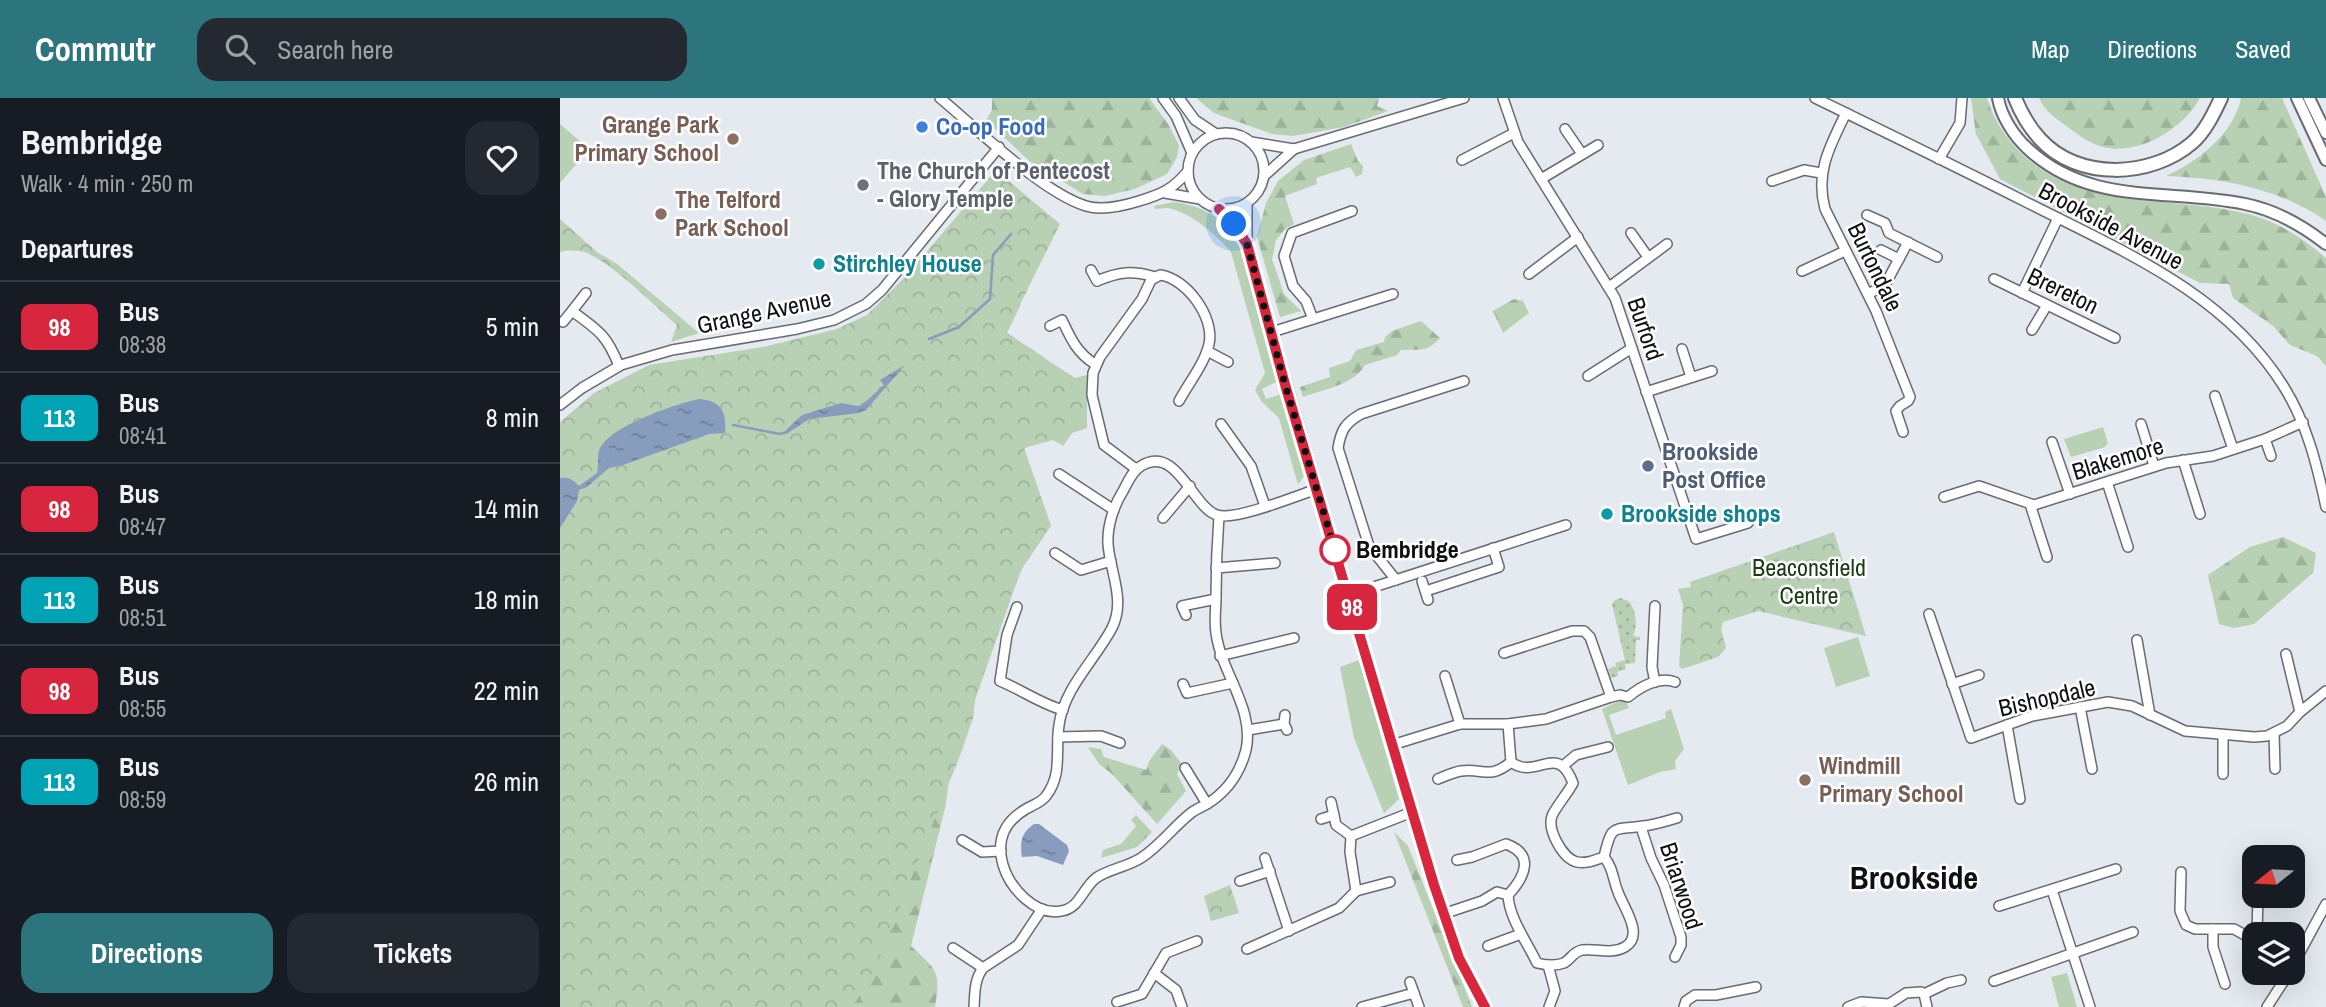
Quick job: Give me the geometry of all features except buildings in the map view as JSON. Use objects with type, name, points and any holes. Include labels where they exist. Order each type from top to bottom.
[{"type":"highway","points":[[2015,98],[2023,116],[2041,140],[2061,156],[2086,166],[2112,170],[2144,167],[2176,155],[2193,141],[2209,121],[2221,98]]},
{"type":"main road","points":[[1997,98],[2022,143],[2055,171],[2076,181],[2127,192],[2245,204],[2293,222],[2326,244]]},
{"type":"main road","points":[[2297,98],[2326,160]]},
{"type":"main road","points":[[2309,98],[2326,133]]},
{"type":"street","points":[[940,98],[1032,174],[1087,207],[1111,208],[1165,193],[1200,199],[1219,209],[1234,224],[1247,244]]},
{"type":"street","points":[[1163,98],[1177,116],[1192,153]]},
{"type":"street","points":[[1179,98],[1195,120],[1216,134]]},
{"type":"street","points":[[1264,176],[1294,149],[1464,98]]},
{"type":"street","name":"Burford","points":[[1503,98],[1514,133],[1609,286],[1696,539],[1748,523]]},
{"type":"street","name":"Brookside Avenue","points":[[1815,98],[2161,270],[2218,311],[2267,362],[2285,387],[2303,422],[2316,462],[2326,507]]},
{"type":"street","points":[[1939,159],[1960,123],[1962,98]]},
{"type":"street","name":"Burtondale","points":[[1846,113],[1830,145],[1821,173],[1820,192],[1825,209],[1890,344],[1910,397],[1897,409],[1903,432]]},
{"type":"street","points":[[1565,129],[1582,155]]},
{"type":"street","points":[[1200,199],[1193,191],[1188,171],[1192,153],[1198,145],[1216,134],[1229,132],[1241,135],[1259,152],[1264,163],[1264,176],[1258,191],[1247,203],[1231,209],[1219,209]]},
{"type":"street","points":[[1462,160],[1514,133]]},
{"type":"street","points":[[1251,142],[1294,149]]},
{"type":"street","points":[[1541,179],[1598,145]]},
{"type":"street","name":"Grange Avenue","points":[[560,405],[619,366],[673,350],[834,320],[866,304],[882,290],[999,147]]},
{"type":"street","points":[[1772,181],[1804,170],[1821,173]]},
{"type":"street","points":[[1165,193],[1188,171]]},
{"type":"street","points":[[1247,203],[1247,244],[1392,745],[1443,914],[1459,958],[1485,1007]]},
{"type":"street","points":[[1313,320],[1306,301],[1293,286],[1284,256],[1292,233],[1352,211]]},
{"type":"street","points":[[1867,215],[1885,223],[1889,233],[1937,257]]},
{"type":"street","points":[[2022,293],[2058,218]]},
{"type":"street","points":[[1631,233],[1648,257]]},
{"type":"street","points":[[1529,274],[1578,237]]},
{"type":"street","points":[[1868,294],[1885,285],[1908,242]]},
{"type":"street","points":[[1609,286],[1667,244]]},
{"type":"street","points":[[1881,250],[1899,260]]},
{"type":"street","points":[[1802,271],[1845,251]]},
{"type":"street","points":[[1091,270],[1097,281],[1112,274],[1129,271],[1155,277],[1168,276],[1183,283],[1198,303],[1207,323],[1210,340],[1207,351],[1178,401]]},
{"type":"street","points":[[1136,469],[1104,445],[1093,395],[1093,373],[1095,364],[1131,317],[1155,277]]},
{"type":"street","name":"Brereton","points":[[1994,279],[2115,338]]},
{"type":"street","points":[[563,322],[586,293]]},
{"type":"street","points":[[1272,332],[1393,293]]},
{"type":"street","points":[[2032,330],[2047,304]]},
{"type":"street","points":[[572,311],[601,332],[610,344],[619,366]]},
{"type":"street","points":[[1050,326],[1062,320],[1076,348],[1095,364]]},
{"type":"street","points":[[1588,376],[1632,348]]},
{"type":"street","points":[[1682,349],[1691,377]]},
{"type":"street","points":[[1207,351],[1228,362]]},
{"type":"street","points":[[1646,392],[1712,371]]},
{"type":"street","points":[[1396,580],[1369,547],[1338,447],[1341,431],[1350,420],[1360,414],[1464,381]]},
{"type":"street","points":[[2215,396],[2233,449]]},
{"type":"street","name":"Blakemore","points":[[2030,504],[2070,494],[2154,466],[2213,456],[2265,439],[2303,422]]},
{"type":"street","points":[[1221,424],[1251,466],[1265,506]]},
{"type":"street","points":[[2141,424],[2154,466]]},
{"type":"street","points":[[2265,439],[2271,456]]},
{"type":"street","points":[[2052,442],[2070,494]]},
{"type":"street","points":[[2183,460],[2200,514]]},
{"type":"street","points":[[1219,516],[1215,630],[1220,656],[1233,683],[1248,730],[1246,749],[1239,771],[1224,791],[1192,812],[1138,860],[1096,879],[1066,911],[1042,909],[1020,894],[1007,877],[1000,837],[1008,822],[1044,799],[1057,778],[1059,723],[1063,710],[1071,690],[1113,625],[1118,600],[1108,542],[1110,520],[1119,496],[1136,469],[1146,464],[1158,463],[1172,468],[1208,510],[1219,516],[1238,514],[1317,489]]},
{"type":"street","points":[[1059,474],[1114,510]]},
{"type":"street","points":[[2107,482],[2128,547]]},
{"type":"street","points":[[1163,517],[1190,486]]},
{"type":"street","points":[[1944,497],[1979,486],[2030,504],[2047,557]]},
{"type":"street","points":[[1349,596],[1566,525]]},
{"type":"street","points":[[1422,581],[1427,596],[1499,567],[1493,548]]},
{"type":"street","points":[[1055,553],[1081,570],[1111,561]]},
{"type":"street","points":[[1216,568],[1275,563]]},
{"type":"street","points":[[1180,610],[1216,599]]},
{"type":"street","points":[[1654,682],[1651,667],[1656,606]]},
{"type":"street","points":[[1017,607],[1007,635],[1000,681],[1050,707],[1063,710]]},
{"type":"street","name":"Bishopdale","points":[[1929,614],[1970,738],[2032,716],[2108,702],[2132,706],[2185,731],[2254,737],[2274,733]]},
{"type":"street","points":[[1504,653],[1572,631],[1584,631],[1590,637],[1611,697]]},
{"type":"street","points":[[1220,656],[1293,638]]},
{"type":"street","points":[[2137,640],[2150,715]]},
{"type":"street","points":[[2286,654],[2300,712]]},
{"type":"street","points":[[1952,684],[1979,675]]},
{"type":"street","points":[[1445,676],[1461,724]]},
{"type":"street","points":[[1392,745],[1461,724],[1508,724],[1546,719],[1611,697],[1620,695],[1628,698],[1654,682],[1675,682]]},
{"type":"street","points":[[1184,692],[1233,683]]},
{"type":"street","points":[[2275,769],[2274,733],[2287,726],[2326,691]]},
{"type":"street","points":[[2080,707],[2092,769]]},
{"type":"street","points":[[1248,730],[1286,723]]},
{"type":"street","points":[[1508,724],[1511,762]]},
{"type":"street","points":[[2007,725],[2020,799]]},
{"type":"street","points":[[2222,774],[2223,735]]},
{"type":"street","points":[[1058,737],[1101,736],[1120,743]]},
{"type":"street","points":[[1563,766],[1576,755],[1608,747]]},
{"type":"street","points":[[1511,762],[1520,768],[1550,762],[1563,766],[1568,771],[1573,783],[1552,815],[1554,835],[1564,853],[1573,861],[1585,863],[1604,857]]},
{"type":"street","points":[[1438,779],[1462,771],[1488,774],[1498,772],[1511,762]]},
{"type":"street","points":[[1185,768],[1207,804]]},
{"type":"street","points":[[1331,802],[1336,825],[1352,836]]},
{"type":"street","points":[[1352,836],[1412,812]]},
{"type":"street","points":[[1321,819],[1334,815]]},
{"type":"street","points":[[1604,857],[1612,831],[1621,827],[1642,827],[1677,818]]},
{"type":"street","name":"Briarwood","points":[[1642,827],[1651,859],[1664,885],[1681,937],[1681,945],[1675,957]]},
{"type":"street","points":[[1352,836],[1350,852],[1356,891]]},
{"type":"street","points":[[962,840],[982,852],[1001,851]]},
{"type":"street","points":[[1457,860],[1472,858],[1506,844],[1516,848],[1522,857],[1525,870],[1522,880],[1508,895],[1508,902],[1536,963],[1548,965],[1563,963],[1577,951],[1612,951],[1627,946],[1633,937],[1631,919],[1620,901],[1611,865],[1604,857]]},
{"type":"street","points":[[1265,858],[1289,931]]},
{"type":"street","points":[[1999,906],[2116,869]]},
{"type":"street","points":[[1240,881],[1270,871]]},
{"type":"street","points":[[2181,872],[2180,911],[2186,925],[2195,929],[2234,929],[2242,933]]},
{"type":"street","points":[[1247,949],[1339,908],[1356,891],[1390,883]]},
{"type":"street","points":[[2052,890],[2090,1007]]},
{"type":"street","points":[[1443,914],[1482,901],[1497,892],[1508,895]]},
{"type":"street","points":[[2305,942],[2326,904]]},
{"type":"street","points":[[974,1007],[975,987],[983,968],[1018,945],[1042,909]]},
{"type":"street","points":[[2213,929],[2213,947],[2225,984]]},
{"type":"street","points":[[1994,981],[2133,932]]},
{"type":"street","points":[[1488,946],[1521,934]]},
{"type":"street","points":[[1117,1002],[1142,994],[1166,953],[1197,942]]},
{"type":"street","points":[[953,948],[983,968]]},
{"type":"street","points":[[1548,965],[1555,990],[1549,1007]]},
{"type":"street","points":[[1154,973],[1176,990],[1182,1007]]},
{"type":"street","points":[[1849,1007],[1861,1002],[1889,1004],[1906,993],[1924,994],[1947,983],[1961,980]]},
{"type":"street","points":[[1410,982],[1419,1007]]},
{"type":"street","points":[[2267,1007],[2281,985]]},
{"type":"street","points":[[1684,1007],[1686,1001],[1695,995],[1716,995],[1756,988]]},
{"type":"street","points":[[1362,1007],[1414,993]]},
{"type":"street","points":[[1924,994],[1927,1007]]},
{"type":"green space","points":[[992,98],[1149,98],[1179,145],[1177,157],[1167,174],[1135,189],[1105,196],[1083,194],[1029,161],[986,120],[992,110]]},
{"type":"green space","points":[[1196,98],[1379,98],[1377,106],[1388,111],[1344,127],[1293,136],[1272,134],[1214,113]]},
{"type":"green space","points":[[1971,98],[1987,98],[1999,125],[2016,148],[2040,169],[2067,183],[2125,198],[2248,214],[2280,226],[2308,244],[2326,258],[2326,366],[2317,356],[2290,345],[2273,326],[2233,298],[2229,284],[2200,283],[2000,179],[1976,134]]},
{"type":"green space","points":[[2039,98],[2200,98],[2183,120],[2159,138],[2131,148],[2117,149],[2103,147],[2083,138],[2057,120]]},
{"type":"green space","points":[[2241,98],[2282,98],[2326,197],[2326,221],[2289,200],[2249,187],[2208,179],[2166,176],[2202,155],[2222,135],[2231,123]]},
{"type":"green space","points":[[560,124],[589,149],[560,183]]},
{"type":"green space","points":[[1351,144],[1363,166],[1362,174],[1356,177],[1350,167],[1316,178],[1317,184],[1285,196],[1294,224],[1285,229],[1276,240],[1272,259],[1284,294],[1301,311],[1280,317],[1257,237],[1266,203],[1278,181],[1304,160]]},
{"type":"green space","points":[[996,170],[1060,224],[1006,333],[1075,378],[1087,375],[1087,428],[1072,433],[1063,446],[1053,440],[1024,448],[1051,526],[1026,561],[1015,584],[975,700],[973,718],[961,753],[877,964],[851,1007],[560,1007],[560,422],[594,393],[649,365],[763,347],[837,329],[867,315],[907,275]]},
{"type":"green space","points":[[1174,202],[1210,213],[1225,224],[1237,239],[1278,381],[1262,389],[1266,399],[1281,394],[1305,474],[1298,485],[1279,418],[1262,402],[1255,390],[1265,373],[1231,252],[1212,233],[1188,216],[1170,208],[1155,209],[1154,206]]},
{"type":"green space","points":[[560,219],[699,333],[671,342],[677,325],[622,276],[587,253],[560,252]]},
{"type":"green space","points":[[1514,299],[1523,301],[1529,313],[1503,333],[1493,311]]},
{"type":"green space","points":[[1021,304],[1007,333],[1045,358],[1028,447],[1024,449],[1051,526],[1021,570],[975,700],[973,718],[949,780],[946,804],[911,946],[935,972],[935,1007],[839,1007],[763,412]]},
{"type":"green space","points":[[1421,321],[1440,338],[1431,346],[1401,350],[1397,355],[1365,365],[1346,382],[1303,397],[1300,387],[1330,377],[1329,368],[1350,361],[1356,350],[1384,342],[1385,337],[1392,331]]},
{"type":"green space","points":[[2103,427],[2108,443],[2105,447],[2071,457],[2064,439]]},
{"type":"green space","name":"Beaconsfield Centre","points":[[1834,532],[1866,636],[1758,611],[1723,622],[1721,629],[1726,648],[1718,657],[1682,669],[1679,666],[1683,605],[1678,589],[1691,587],[1690,582]]},
{"type":"green space","points":[[2283,537],[2316,553],[2313,573],[2254,624],[2234,628],[2219,624],[2208,575],[2250,547]]},
{"type":"green space","points":[[1621,598],[1632,606],[1636,624],[1633,636],[1640,637],[1640,640],[1636,640],[1635,663],[1625,664],[1626,669],[1611,678],[1608,669],[1625,660],[1612,604]]},
{"type":"green space","points":[[1858,637],[1870,676],[1836,687],[1824,648]]},
{"type":"green space","points":[[1359,660],[1399,799],[1384,813],[1354,738],[1340,667]]},
{"type":"green space","points":[[1621,700],[1626,702],[1629,708],[1609,715],[1616,735],[1666,718],[1665,712],[1671,709],[1684,749],[1675,761],[1676,769],[1660,772],[1628,785],[1602,709]]},
{"type":"green space","points":[[1162,744],[1171,750],[1182,764],[1177,774],[1186,791],[1157,824],[1112,774],[1099,764],[1088,747],[1101,749],[1104,757],[1146,770]]},
{"type":"green space","points":[[1136,815],[1152,832],[1137,847],[1101,858],[1103,850],[1121,844],[1136,826],[1131,820]]},
{"type":"green space","points":[[1394,832],[1408,846],[1472,1007],[1463,1007]]},
{"type":"green space","points":[[1230,885],[1239,913],[1211,921],[1204,896]]},
{"type":"green space","points":[[2067,973],[2077,1007],[2059,1007],[2051,977]]},
{"type":"water","points":[[905,365],[866,410],[809,419],[788,433],[786,430],[802,415],[841,403],[858,406],[863,404],[884,385],[880,380]]},
{"type":"water","points":[[699,399],[713,402],[721,408],[725,419],[725,433],[709,434],[609,468],[587,487],[579,490],[577,501],[560,528],[560,478],[571,479],[579,486],[597,473],[599,451],[614,433],[659,411]]},
{"type":"water","points":[[1034,824],[1039,824],[1067,845],[1069,851],[1063,865],[1037,856],[1022,857],[1022,838]]},
{"type":"waterway","points":[[929,339],[959,327],[990,299],[993,255],[1011,234]]},
{"type":"waterway","points":[[733,425],[780,434],[787,432]]},
{"type":"bus line","name":"98","points":[[1219,209],[1234,224],[1247,244],[1286,388],[1443,914],[1459,958],[1485,1007]]},
{"type":"place","name":"Co-op Food","points":[[922,127]]},
{"type":"place","name":"Grange Park Primary School","points":[[733,139]]},
{"type":"place","name":"The Church of Pentecost - Glory Temple","points":[[863,185]]},
{"type":"place","name":"The Telford Park School","points":[[661,214]]},
{"type":"place","name":"Stirchley House","points":[[819,264]]},
{"type":"place","name":"Brookside Post Office","points":[[1648,466]]},
{"type":"place","name":"Brookside shops","points":[[1607,514]]},
{"type":"place","name":"Bembridge","points":[[1335,550]]},
{"type":"place","name":"Windmill Primary School","points":[[1805,780]]},
{"type":"district","name":"Brookside","points":[[1914,878]]},
{"type":"route","points":[[1234,224],[1247,244],[1286,388],[1335,550]]}]
